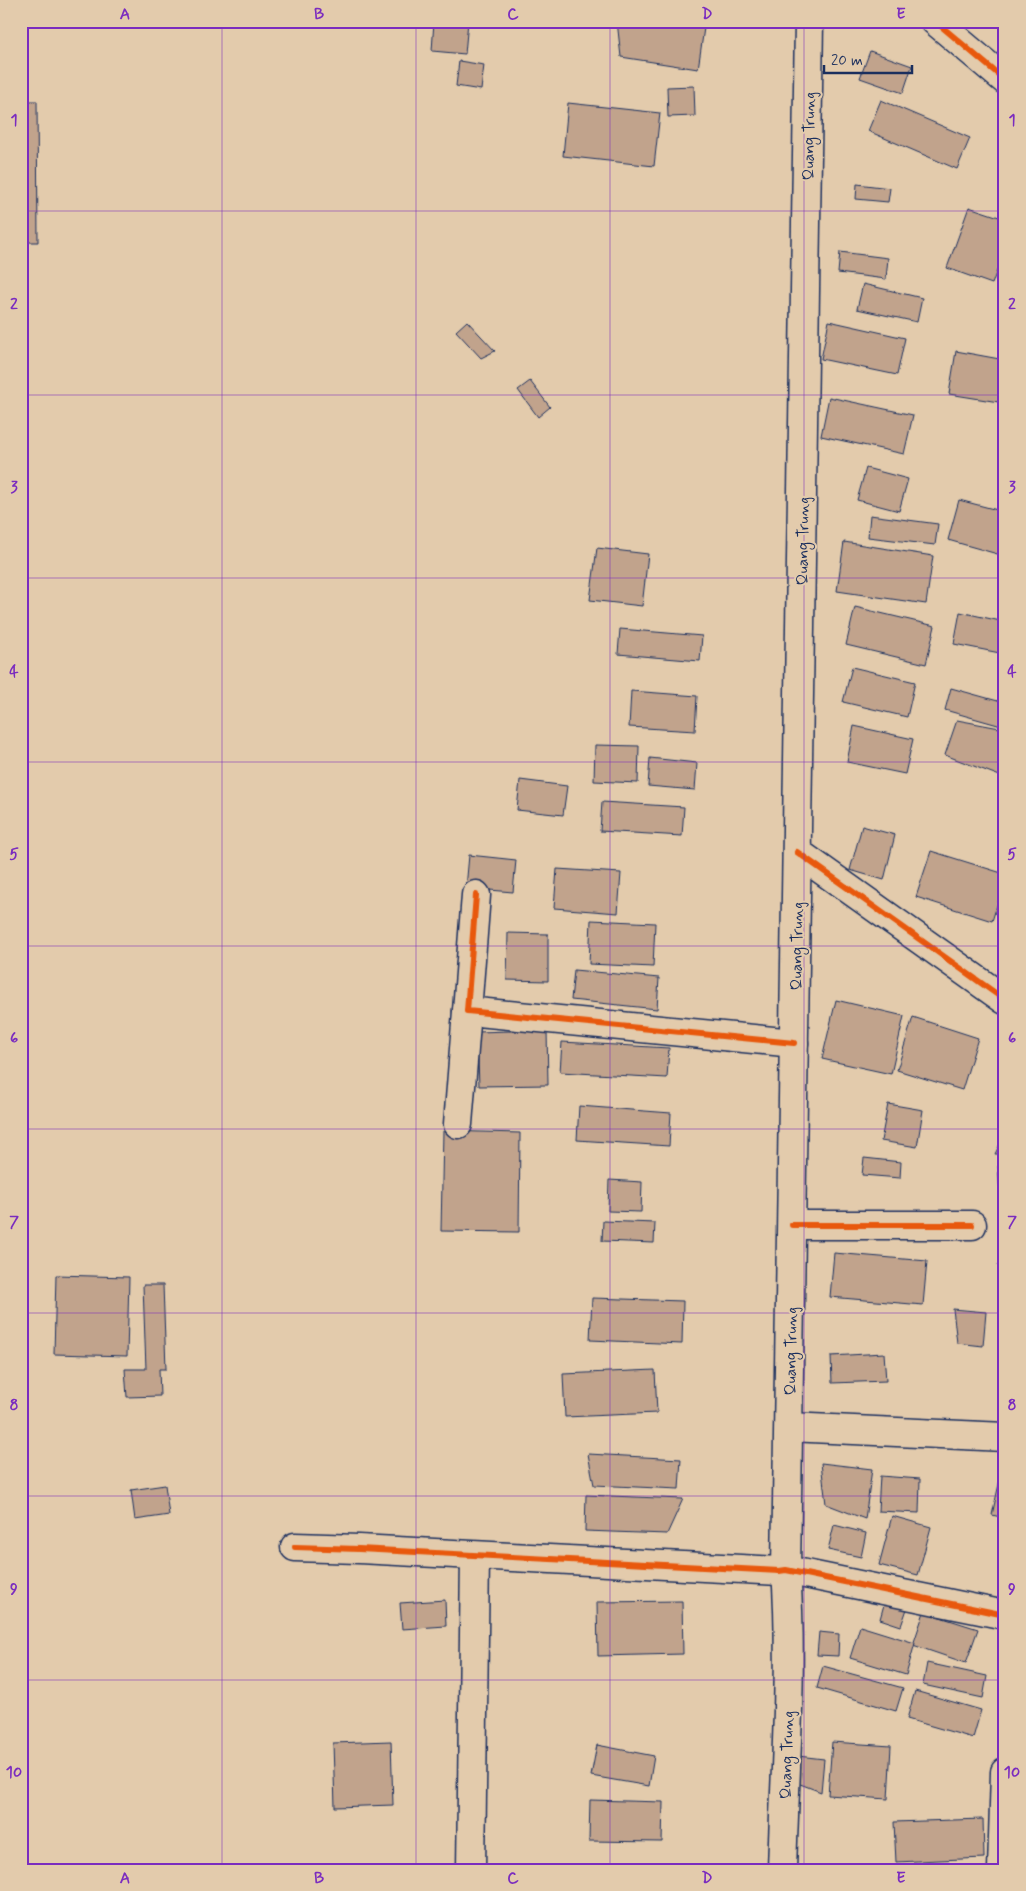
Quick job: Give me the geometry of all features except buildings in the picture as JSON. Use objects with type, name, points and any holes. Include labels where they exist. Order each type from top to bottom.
[{"type":"street","name":"Quang Trung","points":[[782,1870],[787,1756],[788,1650],[786,1570],[809,21]]},
{"type":"street","points":[[935,21],[1005,80]]},
{"type":"street","points":[[797,852],[1005,1000]]},
{"type":"street","points":[[458,1124],[476,895]]},
{"type":"street","points":[[467,1011],[794,1043]]},
{"type":"street","points":[[792,1225],[972,1225]]},
{"type":"street","points":[[788,1427],[1005,1437]]},
{"type":"street","points":[[295,1547],[779,1572],[786,1570],[1005,1615]]},
{"type":"street","points":[[471,1870],[475,1556]]},
{"type":"street","points":[[1002,1870],[1005,1772]]},
{"type":"cycle path","points":[[935,21],[1005,80]]},
{"type":"cycle path","points":[[797,852],[1005,1000]]},
{"type":"cycle path","points":[[476,895],[467,1011],[794,1043]]},
{"type":"cycle path","points":[[792,1225],[972,1225]]},
{"type":"cycle path","points":[[295,1547],[786,1570],[1005,1615]]},
{"type":"cycle path","points":[[1002,1870],[1005,1772]]}]
